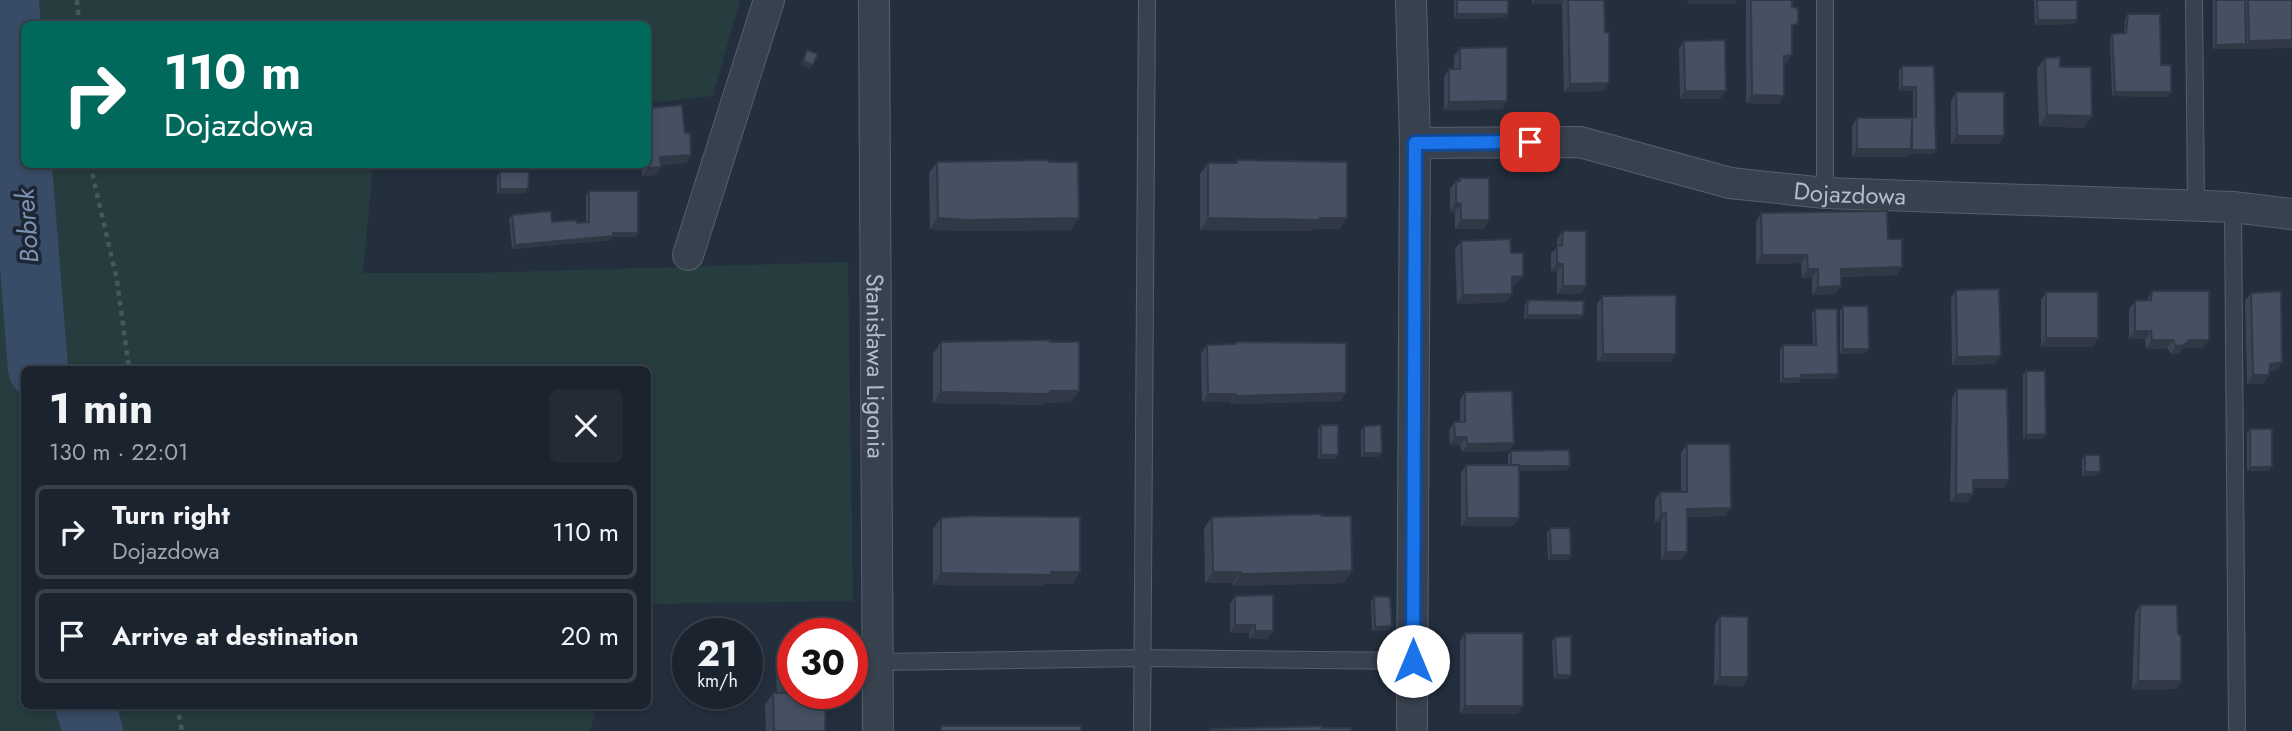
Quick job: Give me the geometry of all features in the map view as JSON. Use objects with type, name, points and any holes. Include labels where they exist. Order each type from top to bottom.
[{"type":"street","points":[[688,255],[769,0]]},
{"type":"street","name":"Stanisława Ligonia","points":[[874,0],[878,731]]},
{"type":"street","points":[[1412,0],[1415,143],[1412,731]]},
{"type":"street","name":"Dojazdowa","points":[[1415,143],[1580,142],[1731,183],[1825,193],[2233,206],[2292,214]]},
{"type":"lane","points":[[1142,731],[1147,0]]},
{"type":"lane","points":[[1825,0],[1825,193]]},
{"type":"lane","points":[[2194,0],[2196,205]]},
{"type":"lane","points":[[2233,206],[2237,731]]},
{"type":"lane","points":[[878,662],[1142,658],[1413,661]]},
{"type":"path","points":[[77,0],[79,21]]},
{"type":"path","points":[[91,168],[117,280],[129,366]]},
{"type":"path","points":[[178,709],[182,731]]},
{"type":"green space","points":[[0,0],[740,0],[713,96],[651,103],[651,21],[21,21],[21,168],[373,168],[363,273],[477,273],[848,262],[853,601],[651,604],[651,366],[21,366],[21,709],[597,709],[590,731],[0,731]]},
{"type":"building","points":[[1457,0],[1508,0],[1508,14],[1457,14]]},
{"type":"building","points":[[1568,0],[1604,0],[1605,32],[1609,33],[1609,83],[1570,84]]},
{"type":"building","points":[[1751,0],[1792,0],[1792,7],[1798,8],[1798,24],[1792,25],[1792,55],[1784,56],[1784,96],[1752,95]]},
{"type":"building","points":[[2037,0],[2077,0],[2077,20],[2038,20]]},
{"type":"building","points":[[2216,0],[2245,0],[2246,44],[2216,45]]},
{"type":"building","points":[[2248,0],[2292,0],[2292,40],[2249,41]]},
{"type":"building","points":[[2128,14],[2160,14],[2161,65],[2171,65],[2171,92],[2115,92],[2112,34],[2126,33]]},
{"type":"building","points":[[1725,40],[1726,91],[1685,91],[1684,41]]},
{"type":"building","points":[[1507,47],[1507,101],[1449,102],[1449,69],[1460,69],[1460,48]]},
{"type":"building","points":[[807,50],[818,54],[813,65],[803,61]]},
{"type":"building","points":[[2060,57],[2060,67],[2091,67],[2092,116],[2047,115],[2045,58]]},
{"type":"building","points":[[1902,66],[1934,66],[1936,150],[1911,150],[1910,118],[1916,117],[1916,87],[1902,87]]},
{"type":"building","points":[[1956,92],[2004,92],[2004,136],[1957,136]]},
{"type":"building","points":[[682,105],[685,133],[690,133],[691,155],[660,157],[661,167],[651,168],[651,108]]},
{"type":"building","points":[[1857,118],[1912,118],[1912,149],[1857,149]]},
{"type":"building","points":[[1237,160],[1347,162],[1347,218],[1208,218],[1208,163],[1237,163]]},
{"type":"building","points":[[937,162],[1078,162],[1079,218],[938,218]]},
{"type":"building","points":[[500,172],[529,172],[528,189],[500,189]]},
{"type":"building","points":[[1460,178],[1489,178],[1489,220],[1461,220],[1461,204],[1456,203],[1456,181],[1460,181]]},
{"type":"building","points":[[589,191],[638,191],[638,233],[613,233],[613,236],[515,245],[512,215],[551,211],[552,222],[589,222]]},
{"type":"building","points":[[1887,211],[1888,239],[1902,239],[1902,267],[1841,269],[1841,286],[1818,287],[1818,269],[1808,269],[1807,255],[1762,255],[1761,213]]},
{"type":"building","points":[[1563,231],[1586,231],[1586,286],[1563,286],[1563,264],[1557,263],[1557,246],[1562,245]]},
{"type":"building","points":[[1510,239],[1511,253],[1523,253],[1523,276],[1512,277],[1512,294],[1463,295],[1461,241]]},
{"type":"building","points":[[1999,289],[2001,356],[1957,357],[1956,290]]},
{"type":"building","points":[[2152,291],[2209,291],[2209,340],[2189,340],[2184,345],[2176,346],[2173,340],[2152,340],[2151,331],[2135,331],[2135,301],[2151,300]]},
{"type":"building","points":[[2281,291],[2282,362],[2270,364],[2269,375],[2253,375],[2251,293]]},
{"type":"building","points":[[2046,292],[2098,292],[2098,338],[2046,338]]},
{"type":"building","points":[[1676,295],[1676,354],[1603,354],[1602,296]]},
{"type":"building","points":[[1528,300],[1584,301],[1583,315],[1527,315]]},
{"type":"building","points":[[1843,306],[1868,306],[1869,349],[1843,349]]},
{"type":"building","points":[[1815,309],[1837,309],[1838,374],[1801,375],[1801,378],[1783,379],[1783,345],[1816,345]]},
{"type":"building","points":[[941,342],[1079,342],[1079,391],[1050,391],[1050,394],[941,392]]},
{"type":"building","points":[[1236,342],[1346,343],[1346,393],[1236,396],[1208,394],[1207,345]]},
{"type":"building","points":[[2026,371],[2045,371],[2046,434],[2026,435]]},
{"type":"building","points":[[1957,389],[2007,389],[2009,480],[1973,480],[1973,494],[1956,494]]},
{"type":"building","points":[[1512,391],[1514,443],[1468,444],[1466,437],[1455,437],[1454,422],[1465,422],[1465,392]]},
{"type":"building","points":[[1321,425],[1338,425],[1338,455],[1321,455]]},
{"type":"building","points":[[1381,425],[1382,453],[1364,453],[1364,426]]},
{"type":"building","points":[[2250,429],[2272,429],[2272,467],[2250,467]]},
{"type":"building","points":[[1687,444],[1730,444],[1731,508],[1687,509],[1687,552],[1666,552],[1666,513],[1661,514],[1660,492],[1687,492]]},
{"type":"building","points":[[1569,450],[1570,466],[1511,465],[1511,451]]},
{"type":"building","points":[[2085,455],[2100,455],[2100,472],[2085,472]]},
{"type":"building","points":[[1466,465],[1519,465],[1519,518],[1467,518]]},
{"type":"building","points":[[1323,514],[1322,516],[1351,516],[1352,571],[1241,574],[1213,572],[1212,517]]},
{"type":"building","points":[[1080,517],[1080,572],[1051,572],[1051,575],[941,573],[941,518]]},
{"type":"building","points":[[1550,528],[1570,528],[1571,555],[1551,555]]},
{"type":"building","points":[[1273,595],[1273,631],[1255,631],[1255,625],[1235,625],[1235,596]]},
{"type":"building","points":[[1374,596],[1390,597],[1392,626],[1375,627]]},
{"type":"building","points":[[2140,605],[2177,605],[2178,634],[2181,636],[2181,681],[2138,681]]},
{"type":"building","points":[[1720,616],[1748,617],[1748,677],[1720,677]]},
{"type":"building","points":[[1465,633],[1523,633],[1523,706],[1465,706]]},
{"type":"building","points":[[1571,636],[1571,675],[1557,675],[1555,637]]},
{"type":"building","points":[[773,693],[777,693],[777,709],[826,709],[825,731],[774,731]]},
{"type":"building","points":[[941,726],[1081,726],[1081,731],[941,731]]},
{"type":"building","points":[[1322,726],[1351,728],[1351,731],[1210,731],[1210,729]]},
{"type":"waterway","name":"Bobrek","points":[[9,0],[21,153]]},
{"type":"waterway","name":"Bobrek","points":[[22,168],[38,366]]},
{"type":"waterway","name":"Bobrek","points":[[86,709],[93,731]]},
{"type":"route","points":[[1413,661],[1415,143],[1530,142]]}]
